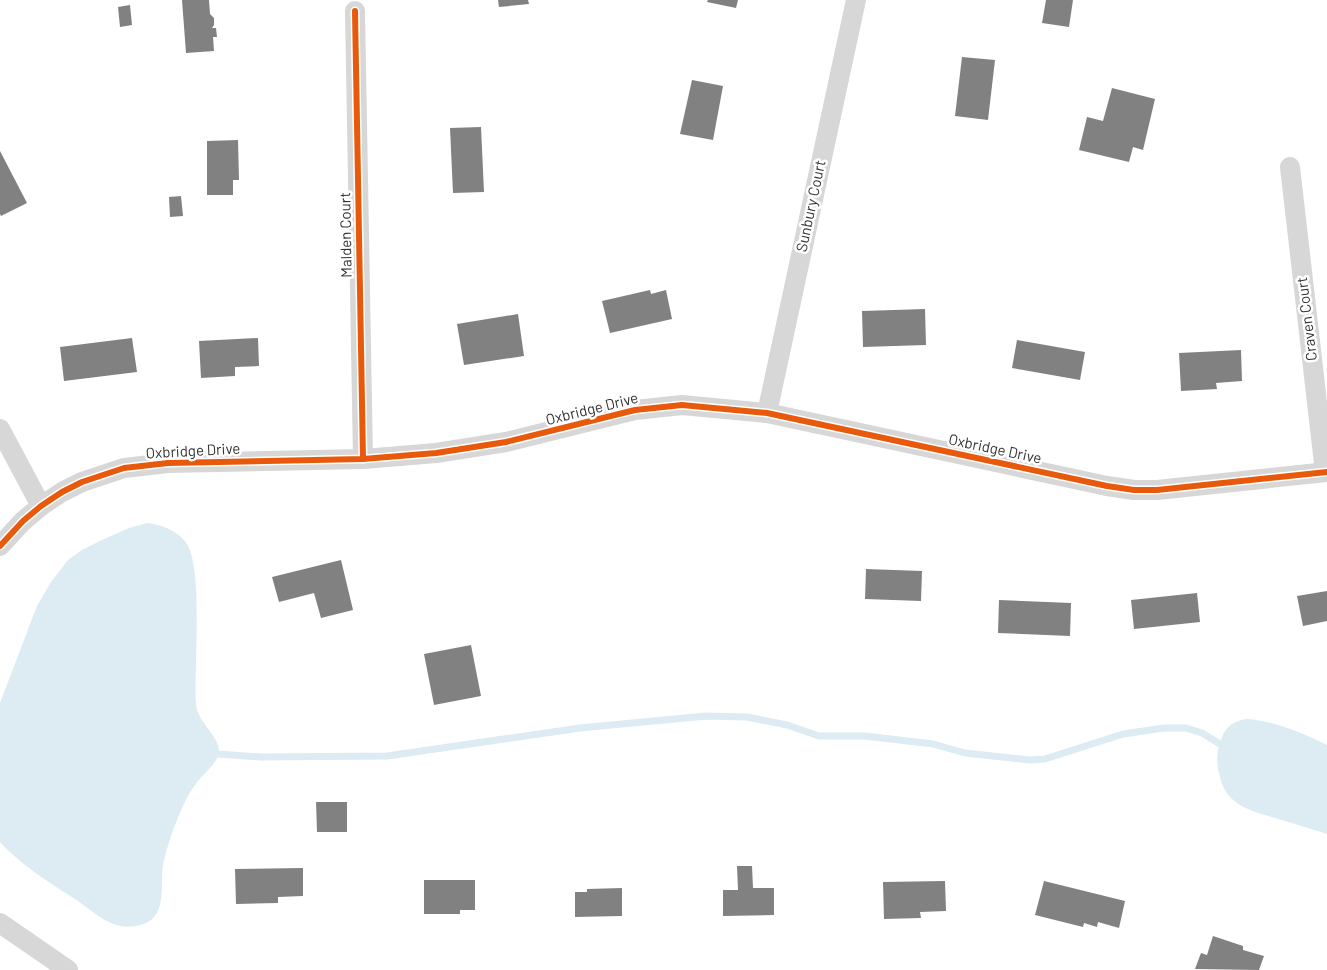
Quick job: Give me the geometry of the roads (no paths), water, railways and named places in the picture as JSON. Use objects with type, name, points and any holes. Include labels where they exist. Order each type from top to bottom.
[{"type":"street","name":"Sunbury Court","points":[[767,413],[856,0]]},
{"type":"street","name":"Malden Court","points":[[355,11],[363,459]]},
{"type":"street","name":"Craven Court","points":[[1290,167],[1326,472]]},
{"type":"street","name":"Oxbridge Drive","points":[[0,546],[8,535],[42,506],[82,482],[130,467],[168,463],[400,457],[470,449],[538,435],[604,416],[635,410],[682,405],[767,413],[1107,486],[1134,490],[1190,488],[1326,472]]},
{"type":"street","points":[[0,429],[42,506]]},
{"type":"street","points":[[0,923],[68,970]]},
{"type":"waterway","points":[[218,754],[261,757],[387,756],[580,728],[706,716],[747,717],[787,725],[819,736],[865,736],[933,744],[965,753],[1030,760],[1045,759],[1123,734],[1164,728],[1186,728],[1202,733],[1220,744]]}]
